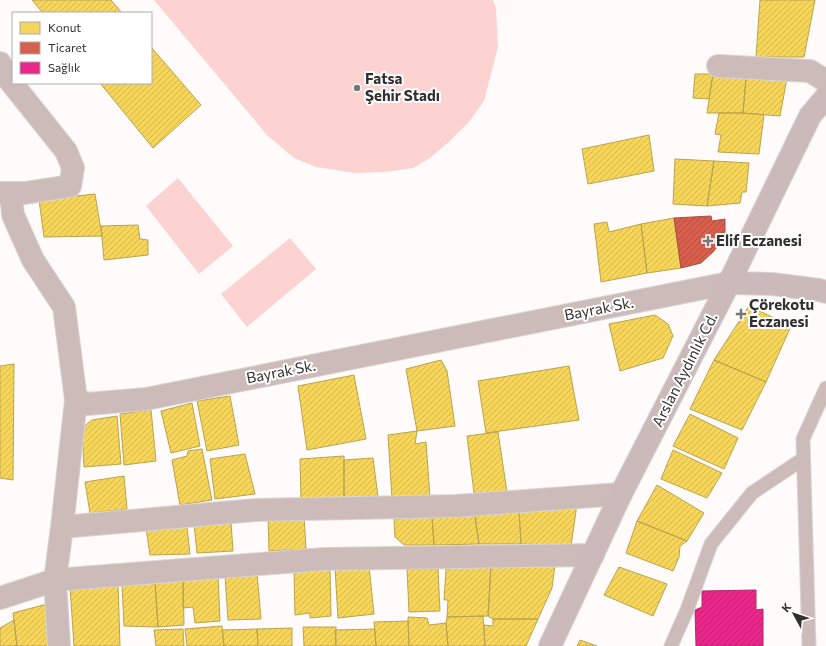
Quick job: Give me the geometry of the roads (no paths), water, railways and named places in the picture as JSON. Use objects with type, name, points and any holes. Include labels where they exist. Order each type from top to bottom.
[{"type":"street","points":[[718,66],[810,71],[826,81]]},
{"type":"street","points":[[3,76],[66,151],[73,168],[70,186],[5,193],[33,260],[64,307],[76,400],[55,580],[59,646]]},
{"type":"street","name":"Arslan Aydınlık Cd.","points":[[550,646],[620,494],[729,283],[810,116],[826,98]]},
{"type":"street","points":[[729,283],[772,284],[826,292]]},
{"type":"street","name":"Bayrak Sk.","points":[[76,400],[88,404],[146,399],[729,283]]},
{"type":"street","points":[[62,526],[256,510],[456,506],[620,494]]},
{"type":"street","points":[[0,598],[55,580],[324,560],[593,555]]},
{"type":"lane","points":[[809,646],[803,439],[826,388]]},
{"type":"lane","points":[[671,646],[687,610],[711,544],[752,493],[803,459]]},
{"type":"place","name":"Fatsa Şehir Stadı","points":[[357,88]]},
{"type":"place","name":"Elif Eczanesi","points":[[708,241]]},
{"type":"place","name":"Çörekotu Eczanesi","points":[[741,314]]}]
